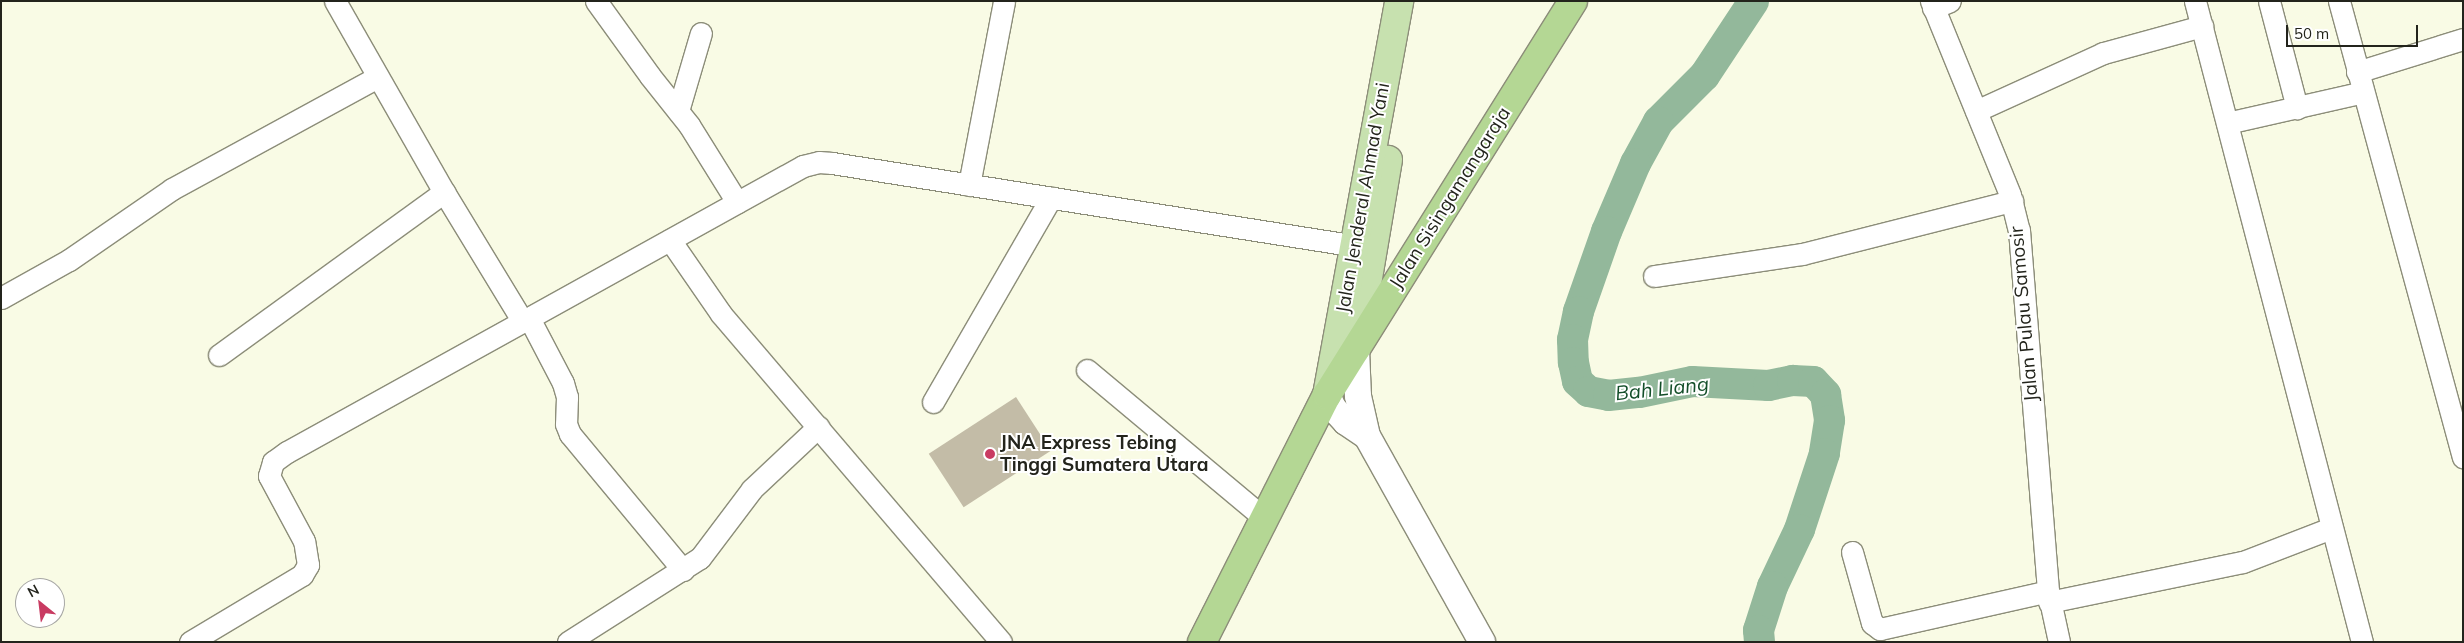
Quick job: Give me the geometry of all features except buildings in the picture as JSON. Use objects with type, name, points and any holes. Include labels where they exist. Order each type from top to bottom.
[{"type":"highway","name":"Jalan Sisingamangaraja","points":[[1202,642],[1327,395],[1572,1]]},
{"type":"main road","name":"Jalan Jenderal Ahmad Yani","points":[[1356,349],[1363,247],[1399,1]]},
{"type":"main road","name":"Jalan Jenderal Ahmad Yani","points":[[1327,395],[1363,247],[1416,1]]},
{"type":"street","points":[[335,1],[444,192],[526,320],[563,383],[567,397],[566,424],[570,434],[683,570]]},
{"type":"street","points":[[596,1],[678,111],[737,202]]},
{"type":"street","points":[[969,185],[1004,1]]},
{"type":"street","points":[[2196,1],[2362,642]]},
{"type":"street","points":[[2269,1],[2297,108]]},
{"type":"street","points":[[2339,1],[2463,457]]},
{"type":"street","name":"Jalan Pulau Samosir","points":[[1938,4],[1976,111],[2012,201],[2019,230],[2048,596],[2059,642]]},
{"type":"street","points":[[1976,111],[2103,53],[2202,26]]},
{"type":"street","points":[[678,111],[701,33]]},
{"type":"street","points":[[2227,123],[2297,108],[2463,39]]},
{"type":"street","points":[[1,298],[69,260],[172,188],[377,77]]},
{"type":"street","points":[[190,642],[302,575],[308,566],[304,541],[269,476],[273,462],[287,452],[803,166],[819,162],[1363,247]]},
{"type":"street","points":[[219,355],[444,192]]},
{"type":"street","points":[[933,402],[1051,198]]},
{"type":"street","points":[[1654,276],[1802,254],[2012,201]]},
{"type":"street","points":[[670,240],[721,314],[1001,642]]},
{"type":"street","points":[[1356,349],[1358,396],[1367,436],[1417,529],[1482,642]]},
{"type":"street","points":[[1087,370],[1264,519]]},
{"type":"street","points":[[1327,395],[1333,408],[1346,422],[1367,436]]},
{"type":"street","points":[[568,642],[700,558],[752,489],[818,427]]},
{"type":"street","points":[[1852,552],[1872,623],[1880,629],[2048,596],[2243,562],[2331,528]]},
{"type":"waterway","name":"Bah Liang","points":[[1753,1],[1704,75],[1658,121],[1635,163],[1606,231],[1578,311],[1572,339],[1573,362],[1577,381],[1588,391],[1608,395],[1639,392],[1692,381],[1768,385],[1792,380],[1813,381],[1825,394],[1829,420],[1824,453],[1799,529],[1772,586],[1758,630],[1759,642]]},
{"type":"place","name":"JNA Express Tebing Tinggi Sumatera Utara","points":[[990,454]]}]
